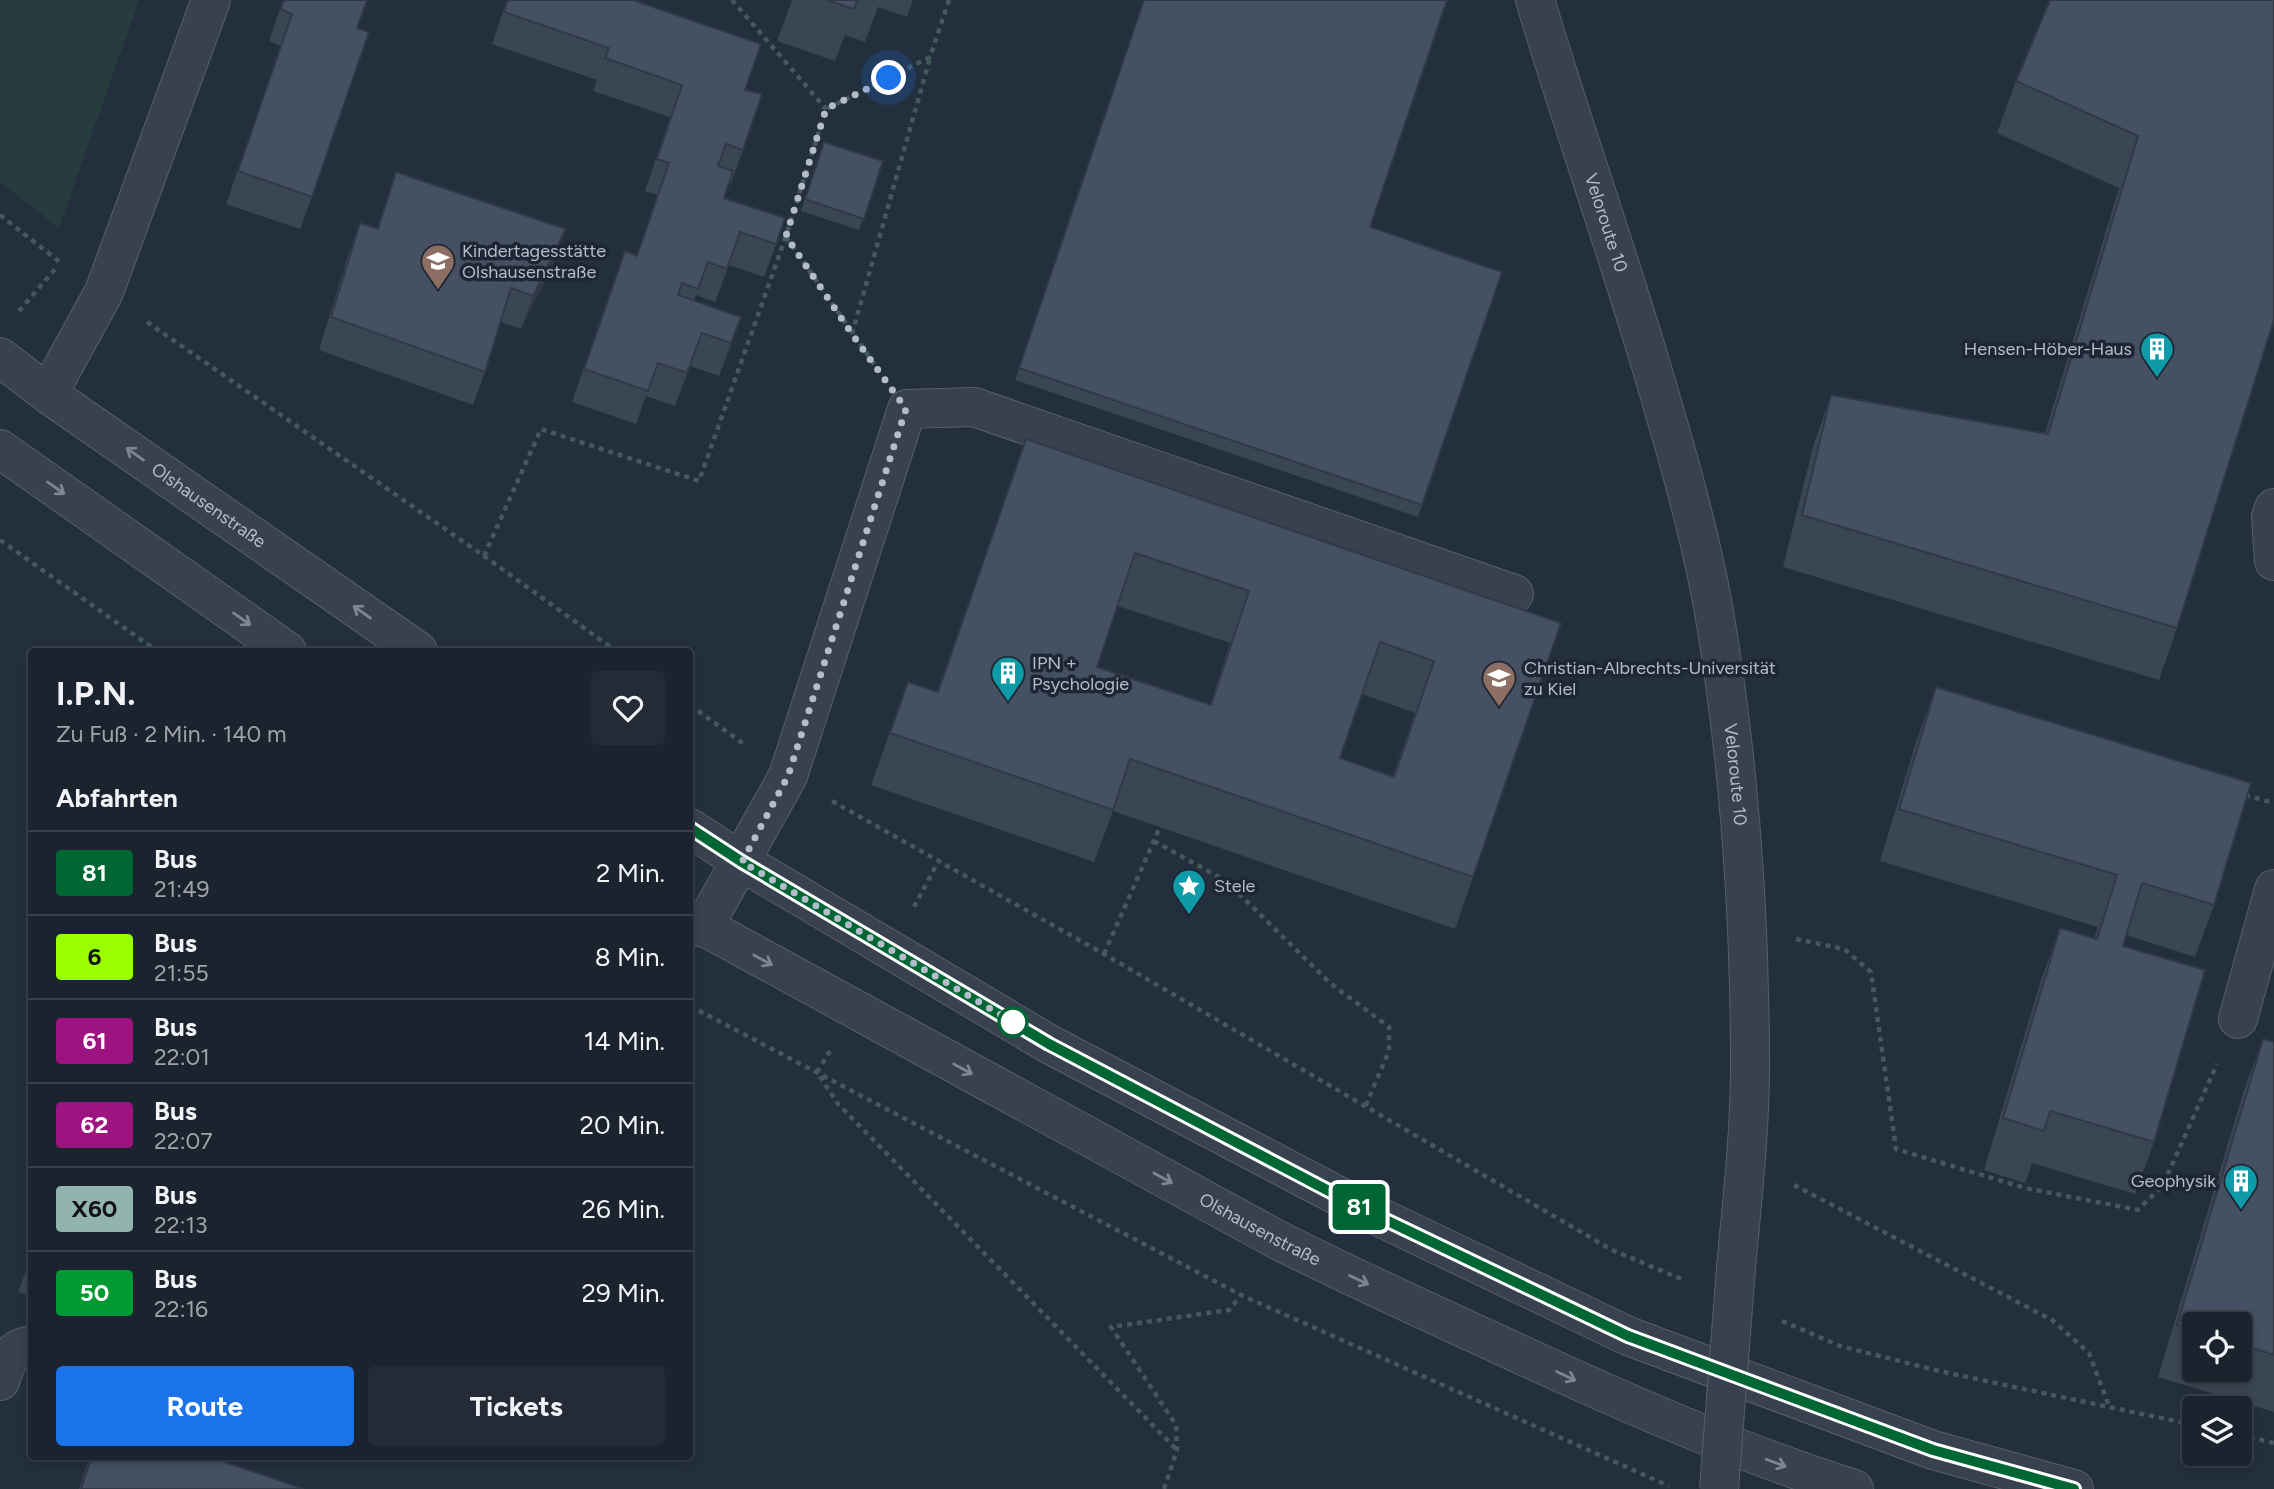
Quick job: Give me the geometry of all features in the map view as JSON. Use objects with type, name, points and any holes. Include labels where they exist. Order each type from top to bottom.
[{"type":"street","points":[[48,394],[104,292],[211,0]]},
{"type":"street","name":"Veloroute 10","points":[[1535,0],[1660,393],[1683,476],[1712,603],[1731,723],[1742,845],[1750,1067],[1718,1489]]},
{"type":"street","name":"Olshausenstraße","points":[[0,357],[48,394],[414,648]]},
{"type":"street","points":[[696,923],[742,862],[788,776],[906,409],[974,407],[1514,594]]},
{"type":"street","points":[[0,449],[283,648]]},
{"type":"street","points":[[2274,508],[2271,517],[2274,561]]},
{"type":"street","points":[[693,830],[742,862],[1049,1044],[1367,1211],[1628,1336],[1933,1450],[2074,1489]]},
{"type":"street","points":[[2238,1019],[2274,890]]},
{"type":"street","name":"Olshausenstraße","points":[[696,923],[1276,1240],[1617,1399],[1782,1466],[1854,1489]]},
{"type":"street","points":[[0,1381],[8,1357],[20,1347],[28,1346]]},
{"type":"path","points":[[732,0],[826,109]]},
{"type":"path","points":[[852,334],[948,0]]},
{"type":"path","points":[[484,556],[541,429],[699,481],[786,236],[826,109],[930,57]]},
{"type":"path","points":[[0,215],[60,262],[484,556],[611,648]]},
{"type":"path","points":[[786,236],[906,409]]},
{"type":"path","points":[[17,314],[60,262]]},
{"type":"path","points":[[0,540],[153,648]]},
{"type":"path","points":[[693,707],[788,776],[1104,954],[1612,1250],[1688,1282]]},
{"type":"path","points":[[2236,792],[2274,803]]},
{"type":"path","points":[[1104,954],[1160,827]]},
{"type":"path","points":[[1154,841],[1226,881],[1330,983],[1389,1027],[1389,1051],[1365,1107]]},
{"type":"path","points":[[1746,934],[1802,939],[1844,949],[1871,972],[1896,1149],[2025,1188],[2138,1210],[2163,1185],[2238,1019]]},
{"type":"path","points":[[693,1008],[1241,1295],[1675,1489]]},
{"type":"path","points":[[817,1072],[838,1104],[1177,1450]]},
{"type":"path","points":[[1790,1183],[2052,1320],[2088,1353],[2109,1407]]},
{"type":"path","points":[[1164,1489],[1177,1450],[1176,1424],[1111,1327],[1229,1310],[1241,1295]]},
{"type":"path","points":[[1777,1319],[1840,1346],[1939,1371],[2182,1422]]},
{"type":"path","points":[[2252,1438],[2274,1443]]},
{"type":"green space","points":[[0,0],[139,0],[59,228],[0,182]]},
{"type":"building","points":[[284,0],[367,0],[357,28],[369,32],[312,197],[238,171],[292,14],[281,9]]},
{"type":"building","points":[[508,0],[633,0],[761,44],[745,90],[762,94],[743,150],[726,144],[718,166],[733,171],[724,198],[785,218],[776,244],[740,232],[727,269],[708,262],[698,289],[682,283],[678,295],[741,317],[731,343],[702,333],[687,373],[658,363],[648,391],[584,369],[625,251],[637,256],[669,163],[657,159],[682,85],[605,58],[609,48],[504,12]]},
{"type":"building","points":[[827,0],[857,0],[854,9]]},
{"type":"building","points":[[1144,0],[1447,0],[1370,227],[1502,272],[1422,505],[1019,368]]},
{"type":"building","name":"Hensen-Höber-Haus","points":[[2050,0],[2274,0],[2274,320],[2177,628],[1802,515],[1831,395],[2048,434],[2138,136],[2016,81]]},
{"type":"building","points":[[824,142],[883,161],[864,219],[805,199]]},
{"type":"building","name":"Kindertagesstätte Olshausenstraße","points":[[396,172],[566,229],[533,296],[511,288],[485,372],[331,317],[360,223],[378,229]]},
{"type":"building","name":"IPN + Psychologie","points":[[1026,439],[1561,623],[1473,877],[1130,759],[1113,810],[890,733],[908,682],[938,692]],"holes":[[[1135,553],[1249,591],[1211,705],[1097,667]],[[1380,642],[1434,661],[1394,777],[1340,758]]]},
{"type":"building","points":[[1936,687],[2251,783],[2214,905],[2142,883],[2123,946],[2205,970],[2154,1142],[2050,1111],[2044,1131],[2003,1118],[2060,928],[2097,939],[2117,875],[1899,809]]},
{"type":"building","name":"Geophysik","points":[[2263,1039],[2274,1042],[2274,1355],[2252,1348],[2252,1312],[2182,1312],[2182,1326],[2177,1325]]},
{"type":"building","points":[[91,1460],[220,1460],[304,1489],[81,1489]]},
{"type":"bus line","name":"81","points":[[693,830],[742,862],[1049,1044],[1367,1211],[1628,1336],[1933,1450],[2074,1489]]},
{"type":"place","name":"Kindertagesstätte Olshausenstraße","points":[[438,291]]},
{"type":"place","name":"Hensen-Höber-Haus","points":[[2157,379]]},
{"type":"place","name":"IPN + Psychologie","points":[[1008,703]]},
{"type":"place","name":"Christian-Albrechts-Universität zu Kiel","points":[[1499,708]]},
{"type":"place","name":"Stele","points":[[1189,916]]},
{"type":"place","name":"Geophysik","points":[[2241,1211]]},
{"type":"route","points":[[889,78],[826,109],[786,236],[906,409],[788,776],[742,862],[1013,1022]]}]
